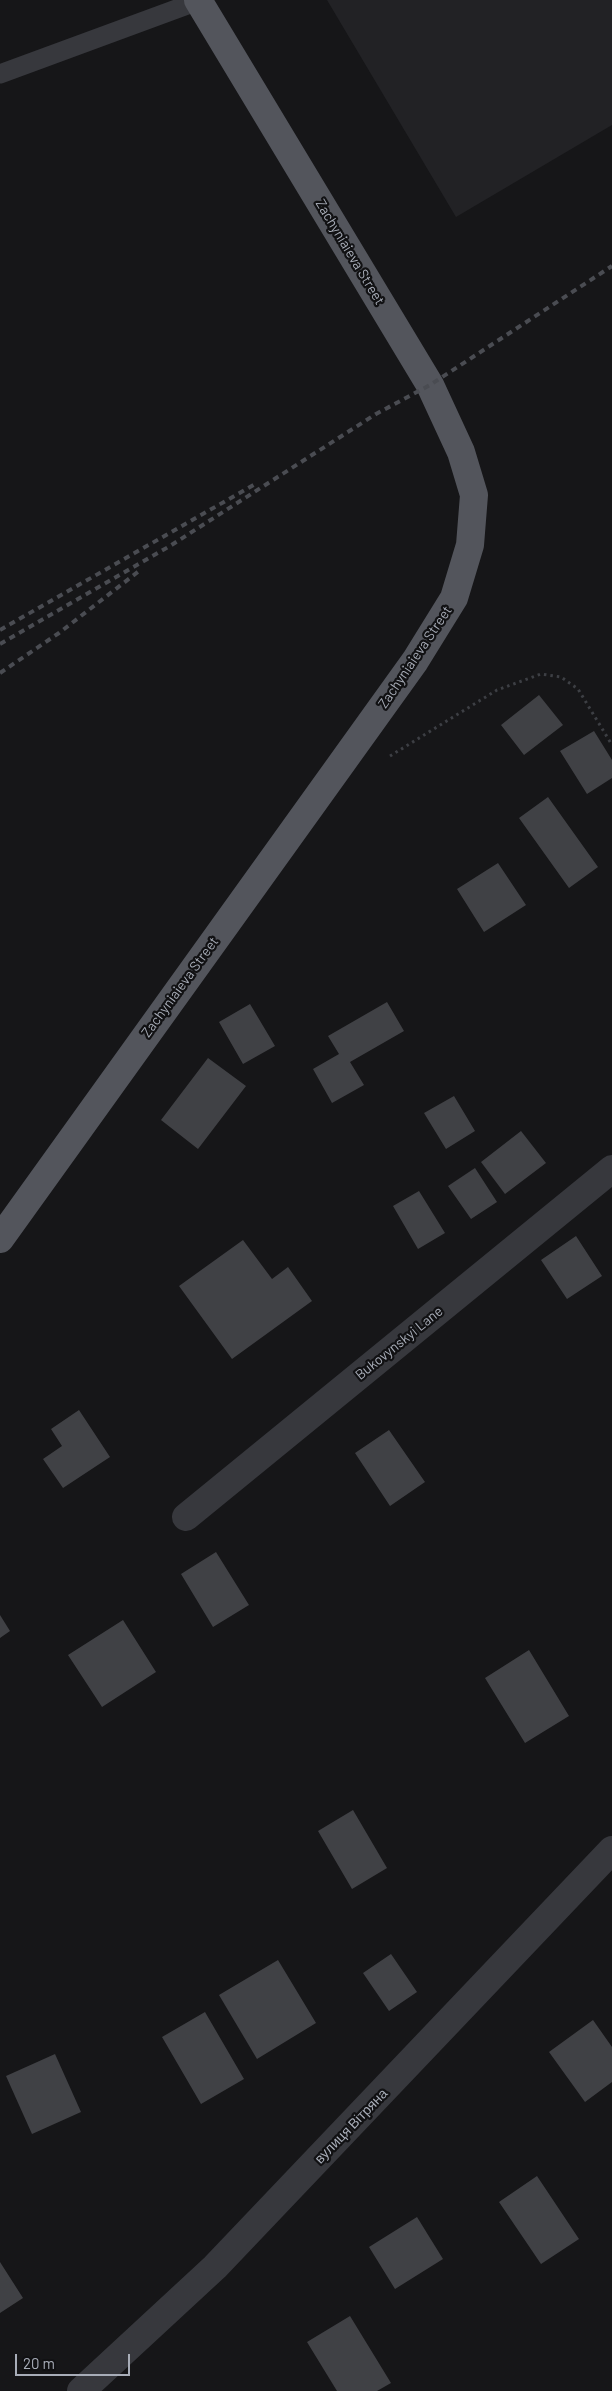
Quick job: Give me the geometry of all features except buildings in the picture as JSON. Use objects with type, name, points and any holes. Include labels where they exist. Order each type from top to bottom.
[{"type":"main road","name":"Zachyniaieva Street","points":[[0,1239],[415,661],[454,598],[470,545],[474,495],[461,452],[430,385],[198,0]]},
{"type":"street","name":"Bukovynskyi Lane","points":[[186,1517],[612,1169]]},
{"type":"street","name":"вулиця Вітряна","points":[[81,2391],[215,2267],[612,1850]]},
{"type":"lane","points":[[0,74],[198,0]]},
{"type":"path","points":[[383,761],[497,690],[541,674],[561,677],[578,689],[612,745]]},
{"type":"shaded area","points":[[327,0],[612,0],[612,125],[456,217]]},
{"type":"railway","points":[[0,644],[170,546],[376,414],[430,385],[612,266]]},
{"type":"railway","points":[[0,630],[257,483]]},
{"type":"railway","points":[[0,673],[59,633],[139,571]]}]
